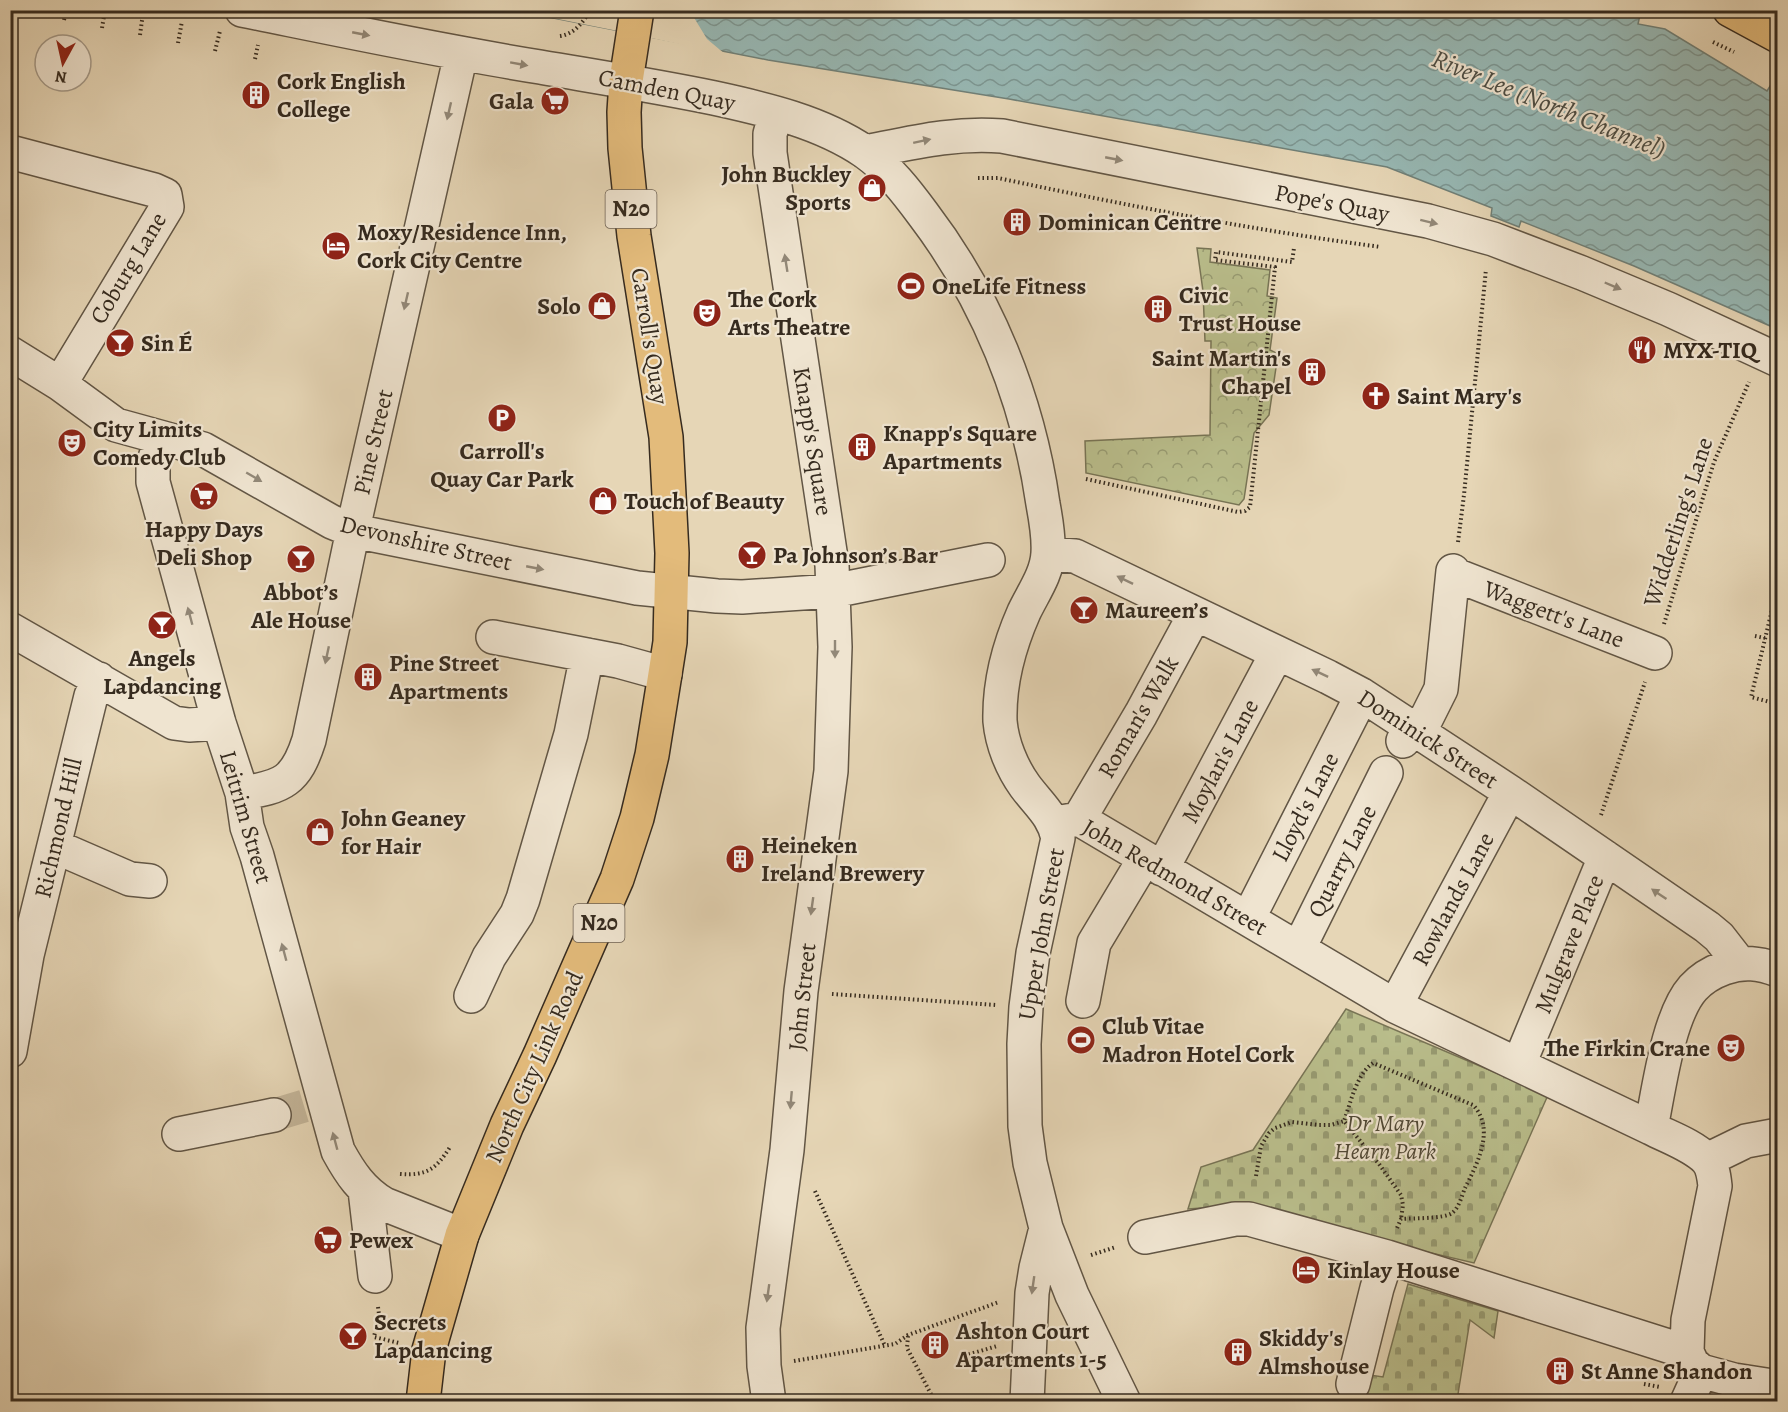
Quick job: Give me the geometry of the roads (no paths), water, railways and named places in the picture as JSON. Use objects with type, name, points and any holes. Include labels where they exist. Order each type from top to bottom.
[{"type":"main road","points":[[1730,10],[1778,36]]},
{"type":"main road","name":"N20","points":[[626,81],[635,22]]},
{"type":"main road","name":"Carroll's Quay","points":[[626,81],[624,112],[634,236],[652,336],[666,437],[672,514],[672,592]]},
{"type":"main road","name":"North City Link Road","points":[[423,1401],[429,1350],[462,1235],[507,1125],[617,879],[637,818],[652,755],[670,642],[672,592]]},
{"type":"street","name":"Camden Quay","points":[[231,20],[461,54],[690,92],[776,113],[822,129],[865,152]]},
{"type":"street","name":"Pine Street","points":[[242,793],[262,790],[283,783],[295,773],[303,758],[357,511],[400,375],[461,54]]},
{"type":"street","name":"Knapp's Square","points":[[776,113],[770,134],[771,160],[832,565],[833,591]]},
{"type":"street","name":"Pope's Quay","points":[[865,152],[940,137],[1002,136],[1428,221],[1493,239],[1582,273],[1668,309],[1778,360]]},
{"type":"street","name":"Coburg Lane","points":[[10,152],[154,190],[165,195],[167,207],[60,384]]},
{"type":"street","name":"John Redmond Street","points":[[865,152],[892,176],[916,205],[934,229],[980,304],[1012,378],[1023,413],[1043,503],[1048,554],[1042,576],[1024,612],[1006,665],[1000,703],[1000,724],[1006,747],[1014,768],[1024,784],[1067,821],[1154,864],[1395,1006],[1692,1149],[1711,1173]]},
{"type":"street","name":"Devonshire Street","points":[[10,353],[60,384],[116,425],[203,449],[332,522],[354,531],[637,588],[742,597],[833,591],[988,560]]},
{"type":"street","name":"Leitrim Street","points":[[162,438],[153,464],[153,482],[219,723],[242,793],[247,827],[257,856],[301,1107],[338,1151],[350,1173],[365,1190],[384,1204],[462,1235]]},
{"type":"street","name":"Dominick Street","points":[[1048,554],[1075,556],[1362,695],[1407,735],[1510,792],[1707,927],[1719,937],[1740,964]]},
{"type":"street","name":"Waggett's Lane","points":[[1407,735],[1426,718],[1441,688],[1453,573],[1655,653]]},
{"type":"street","name":"John Street","points":[[769,1401],[764,1366],[763,1328],[787,1150],[801,991],[831,771],[835,647],[833,591]]},
{"type":"street","name":"Roman's Walk","points":[[1067,821],[1141,714],[1195,614]]},
{"type":"street","points":[[10,629],[174,723],[189,725],[219,723]]},
{"type":"street","points":[[493,637],[618,661],[665,674]]},
{"type":"street","name":"Moylan's Lane","points":[[1083,1001],[1094,943],[1154,864],[1277,653]]},
{"type":"street","points":[[471,996],[489,957],[517,914],[523,899],[571,734],[587,655]]},
{"type":"street","name":"Richmond Hill","points":[[10,1051],[27,955],[92,690],[99,679]]},
{"type":"street","name":"Lloyd's Lane","points":[[1248,919],[1362,695]]},
{"type":"street","name":"Quarry Lane","points":[[1299,948],[1386,773]]},
{"type":"street","name":"Rowlands Lane","points":[[1395,1006],[1510,792]]},
{"type":"street","name":"Upper John Street","points":[[1027,1401],[1032,1293],[1046,1228],[1030,1164],[1025,1126],[1026,1007],[1033,953],[1058,838],[1067,821]]},
{"type":"street","points":[[54,846],[130,879],[150,881]]},
{"type":"street","name":"Mulgrave Place","points":[[1519,1064],[1598,852]]},
{"type":"street","points":[[1651,1128],[1671,1035],[1683,1002],[1694,987],[1707,975],[1740,964],[1760,963],[1778,970]]},
{"type":"street","points":[[180,1134],[301,1107]]},
{"type":"street","points":[[1687,1401],[1694,1362],[1688,1320],[1711,1173],[1746,1141],[1778,1135]]},
{"type":"street","points":[[365,1190],[375,1276]]},
{"type":"street","points":[[1145,1237],[1235,1219],[1249,1219],[1387,1257],[1694,1362],[1734,1380],[1778,1387]]},
{"type":"street","points":[[1046,1228],[1072,1295],[1124,1401]]},
{"type":"street","points":[[1353,1384],[1387,1257]]},
{"type":"water","name":"River Lee (North Channel)","points":[[449,11],[1621,11],[1640,15],[1638,24],[1665,29],[1767,91],[1772,83],[1777,87],[1777,329],[1634,266],[1521,221],[1519,227],[1491,216],[1492,208],[1387,167],[1009,99],[768,60],[533,14],[485,12],[480,16]]},
{"type":"tunnel","points":[[274,1115],[304,1106]]},
{"type":"place","name":"Cork English College","points":[[256,95]]},
{"type":"place","name":"Gala","points":[[555,101]]},
{"type":"place","name":"John Buckley Sports","points":[[872,188]]},
{"type":"place","name":"Dominican Centre","points":[[1017,222]]},
{"type":"place","name":"Moxy/Residence Inn, Cork City Centre","points":[[336,246]]},
{"type":"place","name":"OneLife Fitness","points":[[911,286]]},
{"type":"place","name":"Solo","points":[[602,306]]},
{"type":"place","name":"Civic Trust House","points":[[1158,309]]},
{"type":"place","name":"The Cork Arts Theatre","points":[[707,313]]},
{"type":"place","name":"Sin É","points":[[120,343]]},
{"type":"place","name":"MYX-TIQ","points":[[1642,350]]},
{"type":"place","name":"Saint Martin's Chapel","points":[[1312,372]]},
{"type":"place","name":"Saint Mary's","points":[[1376,396]]},
{"type":"place","name":"Carroll's Quay Car Park","points":[[502,418]]},
{"type":"place","name":"City Limits Comedy Club","points":[[72,443]]},
{"type":"place","name":"Knapp's Square Apartments","points":[[862,447]]},
{"type":"place","name":"Happy Days Deli Shop","points":[[204,496]]},
{"type":"place","name":"Touch of Beauty","points":[[603,501]]},
{"type":"place","name":"Pa Johnson’s Bar","points":[[752,555]]},
{"type":"place","name":"Abbot’s Ale House","points":[[301,559]]},
{"type":"place","name":"Maureen’s","points":[[1084,610]]},
{"type":"place","name":"Angels Lapdancing","points":[[162,625]]},
{"type":"place","name":"Pine Street Apartments","points":[[368,677]]},
{"type":"place","name":"John Geaney for Hair","points":[[320,832]]},
{"type":"place","name":"Heineken Ireland Brewery","points":[[740,859]]},
{"type":"place","name":"Club Vitae Madron Hotel Cork","points":[[1081,1040]]},
{"type":"place","name":"The Firkin Crane","points":[[1731,1048]]},
{"type":"place","name":"Pewex","points":[[328,1240]]},
{"type":"place","name":"Kinlay House","points":[[1306,1270]]},
{"type":"place","name":"Secrets Lapdancing","points":[[353,1336]]},
{"type":"place","name":"Ashton Court Apartments 1-5","points":[[935,1345]]},
{"type":"place","name":"Skiddy's Almshouse","points":[[1238,1352]]},
{"type":"place","name":"St Anne Shandon","points":[[1560,1371]]},
{"type":"park label","name":"Dr Mary Hearn Park","points":[[1385,1137]]}]
